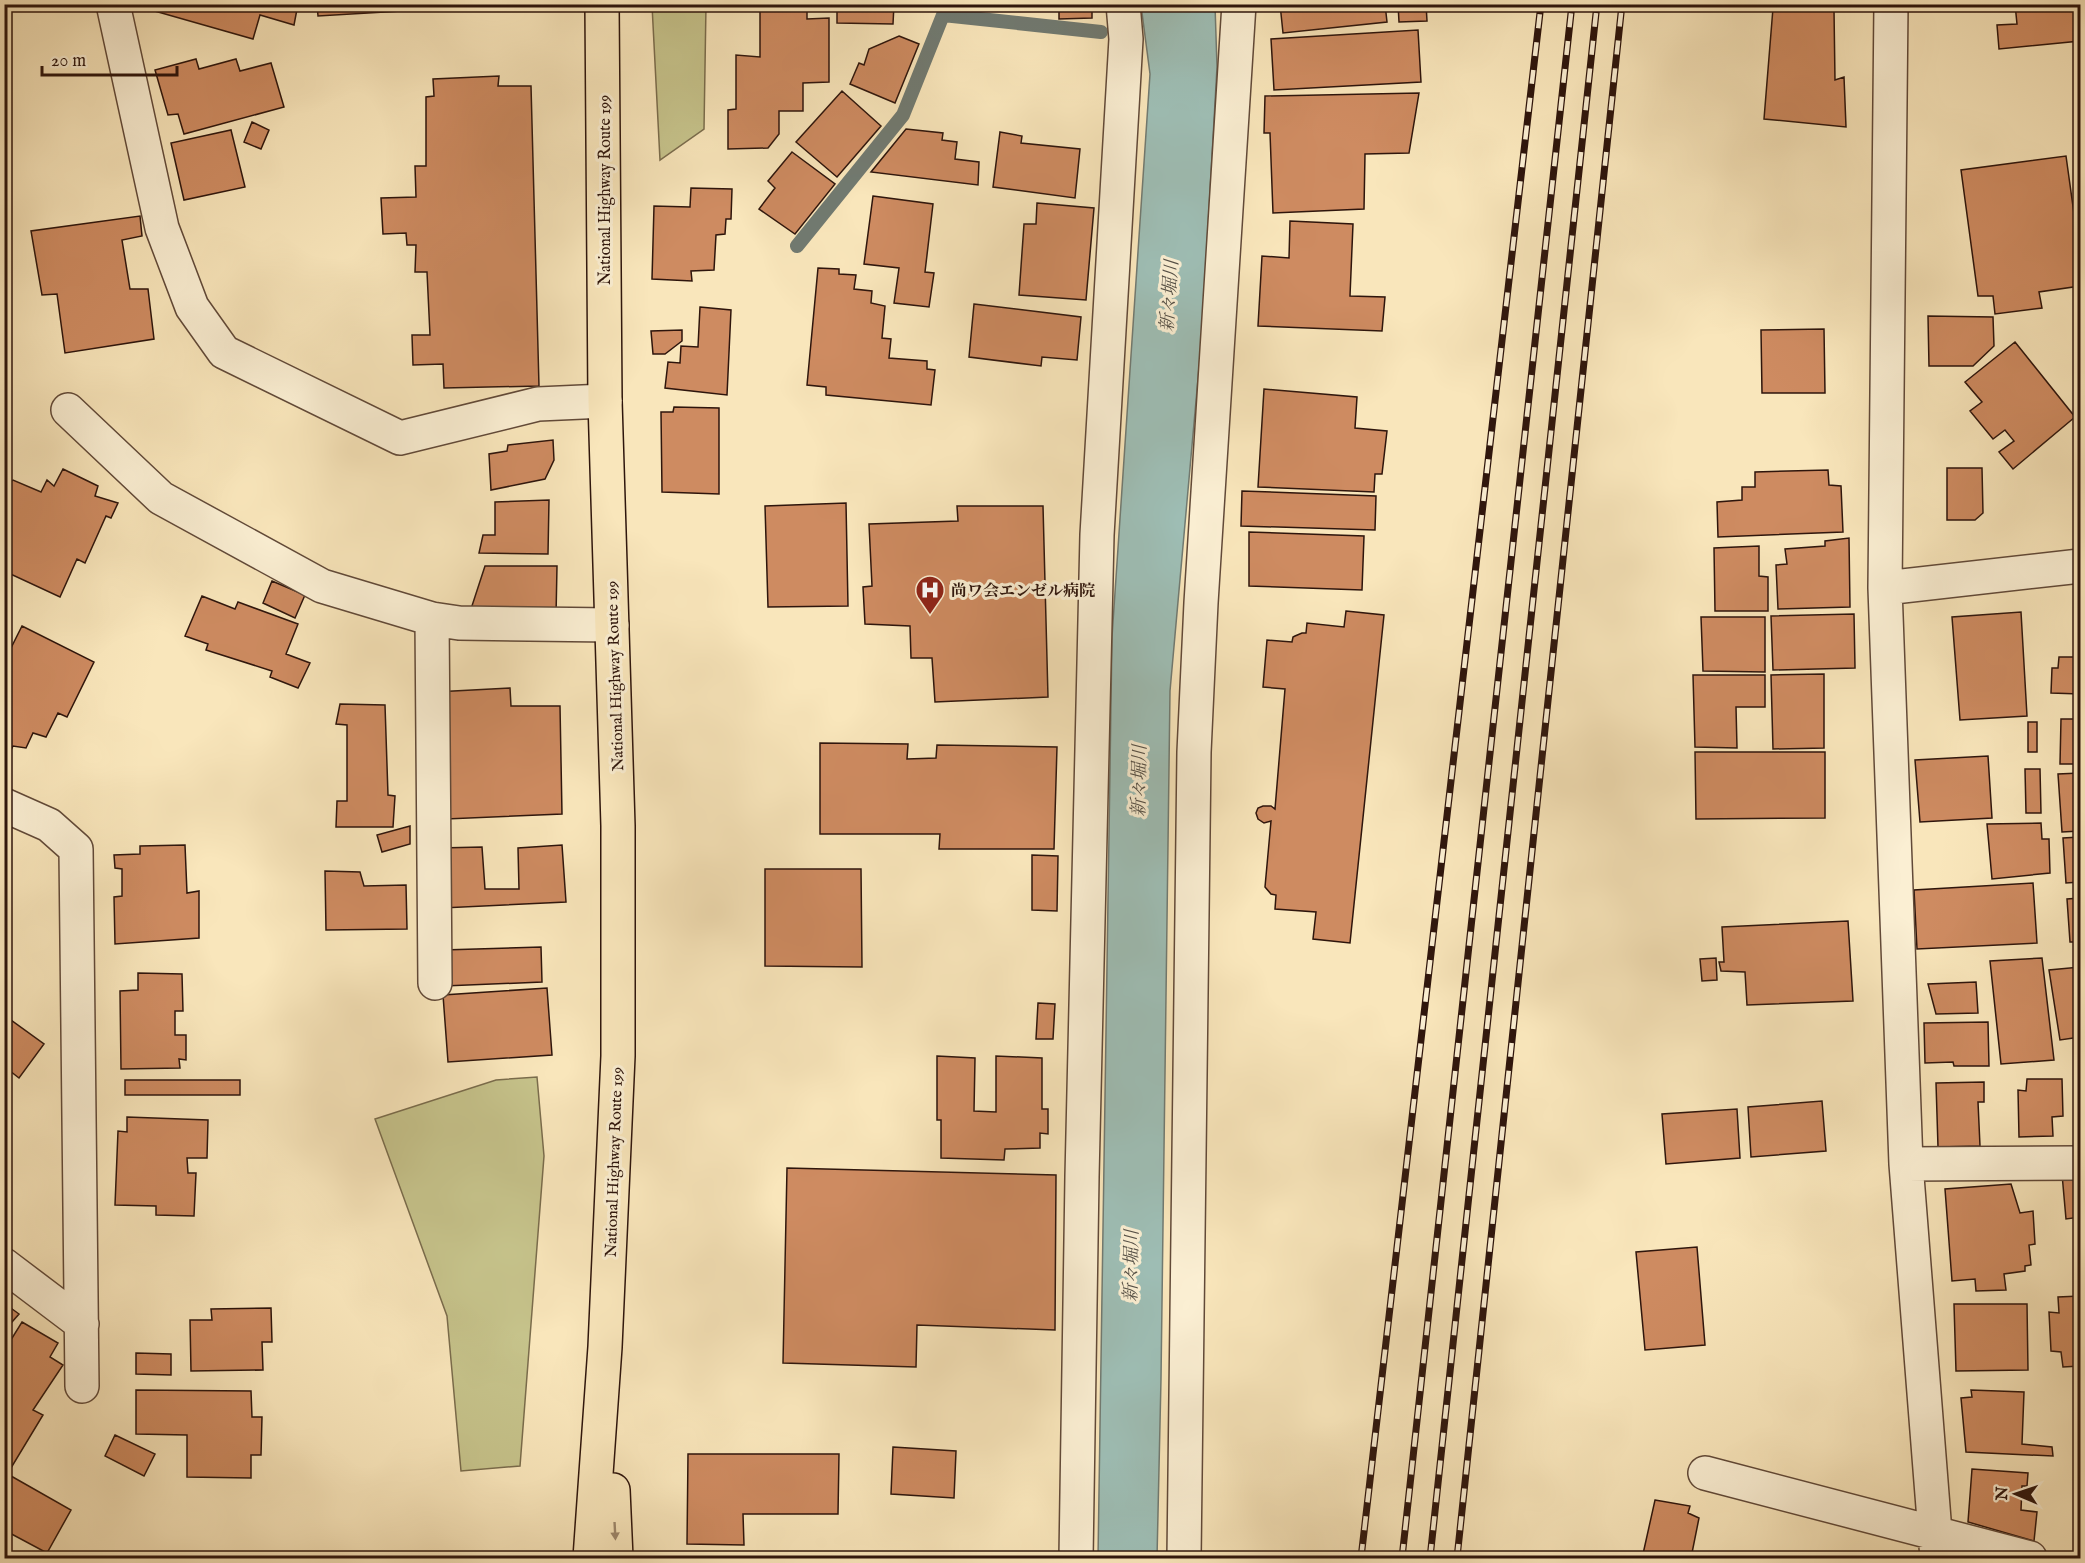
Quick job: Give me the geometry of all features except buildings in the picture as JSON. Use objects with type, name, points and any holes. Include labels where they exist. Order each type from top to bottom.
[{"type":"highway","name":"National Highway Route 199","points":[[590,1558],[605,1347],[618,1056],[618,826],[605,401],[602,4]]},
{"type":"highway","name":"National Highway Route 199","points":[[605,1347],[616,1558]]},
{"type":"street","points":[[113,4],[162,228],[192,307],[224,352],[400,438],[538,404],[605,401]]},
{"type":"street","points":[[1076,1558],[1082,1178],[1097,535],[1126,39],[1124,4]]},
{"type":"street","points":[[1184,1558],[1194,752],[1201,603],[1239,4]]},
{"type":"street","points":[[1891,4],[1885,588],[1906,1164],[1937,1547]]},
{"type":"street","points":[[68,410],[161,498],[322,586],[432,619],[459,623],[612,626]]},
{"type":"street","points":[[1885,588],[2080,566]]},
{"type":"street","points":[[432,619],[435,983]]},
{"type":"street","points":[[4,805],[49,825],[76,849],[82,1386]]},
{"type":"street","points":[[1906,1164],[2080,1163]]},
{"type":"street","points":[[4,1265],[82,1324]]},
{"type":"street","points":[[1705,1473],[1937,1547],[2030,1558]]},
{"type":"shaded area","points":[[652,5],[706,5],[704,129],[660,160]]},
{"type":"shaded area","points":[[537,1077],[544,1156],[520,1466],[461,1471],[447,1316],[375,1119],[496,1080]]},
{"type":"water","name":"新々堀川","points":[[1141,5],[1215,5],[1217,67],[1202,334],[1170,691],[1157,1558],[1098,1558],[1112,637],[1150,74]]},
{"type":"waterway","points":[[797,246],[903,115],[943,15],[1101,32]]},
{"type":"railway","points":[[1361,1558],[1541,4]]},
{"type":"railway","points":[[1402,1558],[1572,4]]},
{"type":"railway","points":[[1430,1558],[1597,4]]},
{"type":"railway","points":[[1457,1558],[1622,4]]},
{"type":"place","name":"尚ワ会エンゼル病院","points":[[930,616]]}]
